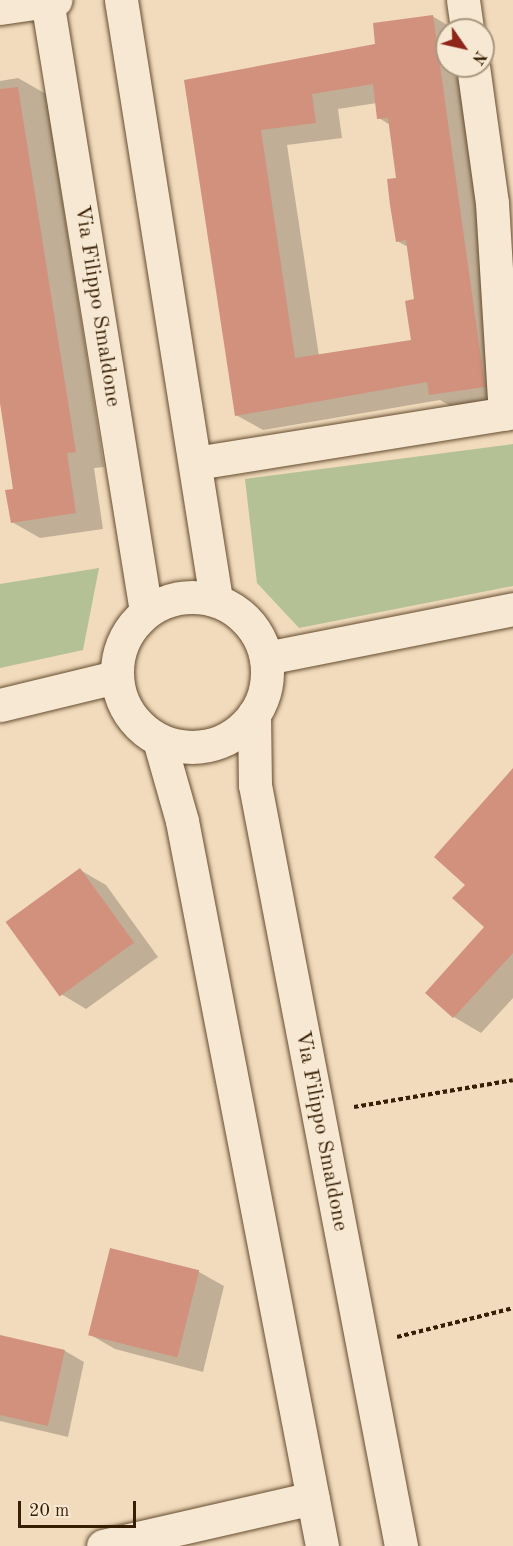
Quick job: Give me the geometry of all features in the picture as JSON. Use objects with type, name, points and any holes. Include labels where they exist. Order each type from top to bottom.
[{"type":"street","points":[[0,8],[50,0]]},
{"type":"street","name":"Via Filippo Smaldone","points":[[50,0],[146,611]]},
{"type":"street","points":[[121,0],[216,599]]},
{"type":"street","points":[[463,0],[465,18]]},
{"type":"street","points":[[196,463],[509,413],[500,161],[476,78]]},
{"type":"street","points":[[189,596],[216,599],[237,610],[260,637],[266,658],[267,687],[254,714],[235,734],[208,746],[178,746],[159,740],[136,724],[125,707],[116,677],[119,652],[130,627],[146,611],[168,599],[189,596]]},
{"type":"street","points":[[266,658],[513,609]]},
{"type":"street","points":[[0,705],[116,677]]},
{"type":"street","name":"Via Filippo Smaldone","points":[[254,714],[255,785],[401,1546]]},
{"type":"street","points":[[159,740],[182,821],[322,1546]]},
{"type":"street","points":[[103,1546],[313,1498]]},
{"type":"path","points":[[317,1113],[513,1080]]},
{"type":"path","points":[[362,1346],[513,1308]]},
{"type":"green space","points":[[513,444],[513,586],[299,628],[257,583],[245,479]]},
{"type":"green space","points":[[99,568],[83,650],[0,668],[0,584]]},
{"type":"building","points":[[433,15],[435,78],[442,78],[485,387],[429,395],[427,382],[235,416],[184,80],[375,44],[373,23]],"holes":[[[373,84],[377,119],[388,118],[396,178],[387,179],[396,242],[406,240],[414,299],[405,301],[411,340],[295,358],[261,130],[316,123],[312,94]]]},
{"type":"building","points":[[18,87],[76,452],[67,453],[76,513],[11,523],[5,490],[13,489],[0,403],[0,89]]},
{"type":"building","points":[[513,768],[513,953],[453,1018],[425,993],[484,927],[452,898],[465,885],[434,857]]},
{"type":"building","points":[[80,868],[134,942],[60,997],[6,922]]},
{"type":"building","points":[[110,1248],[199,1270],[177,1358],[88,1335]]},
{"type":"building","points":[[0,1335],[65,1350],[48,1426],[0,1415]]}]
